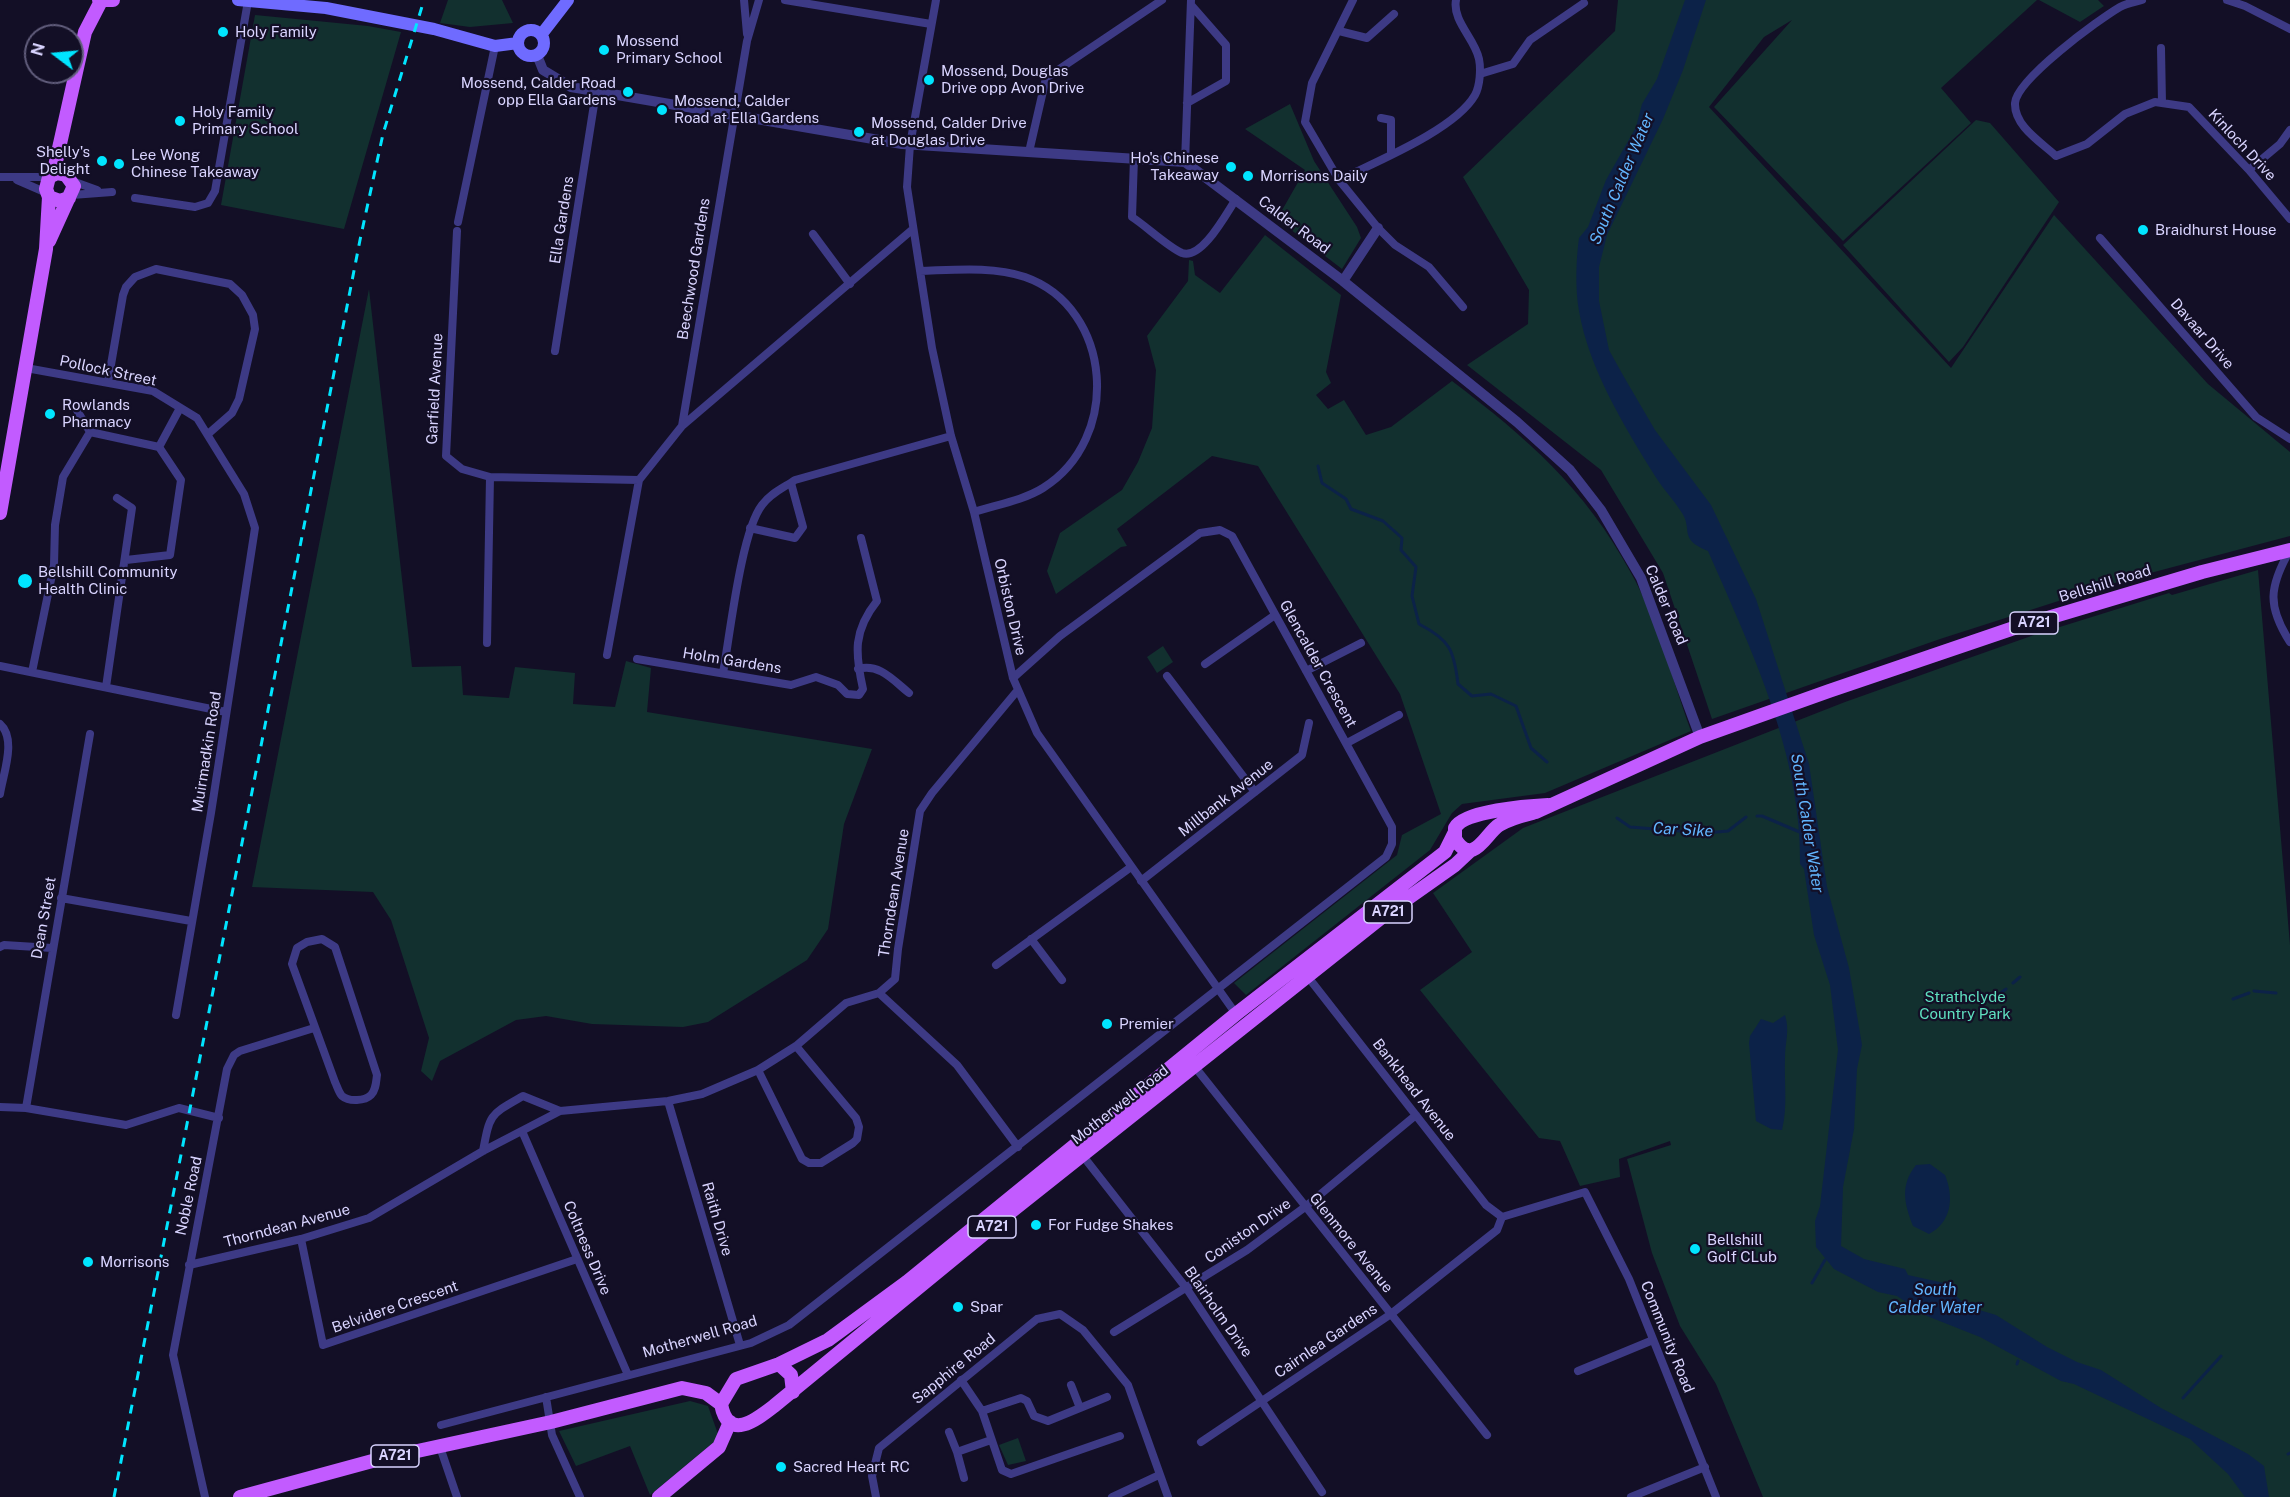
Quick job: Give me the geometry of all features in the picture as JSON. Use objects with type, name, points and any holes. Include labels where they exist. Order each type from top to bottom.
[{"type":"main road","points":[[48,195],[60,201],[66,122],[85,32],[104,0]]},
{"type":"main road","points":[[541,35],[568,0]]},
{"type":"main road","points":[[243,1],[326,8],[434,29],[495,46],[518,44]]},
{"type":"main road","points":[[527,30],[535,30],[541,35],[544,46],[537,55],[524,55],[518,44],[520,36],[527,30]]},
{"type":"main road","points":[[46,249],[48,195],[46,185],[63,183]]},
{"type":"main road","points":[[0,513],[46,249],[63,183]]},
{"type":"main road","name":"Bellshill Road","points":[[1700,737],[2022,626],[2211,569],[2290,550]]},
{"type":"main road","name":"A721","points":[[1471,850],[1485,842],[1497,825],[1548,805],[1700,737]]},
{"type":"main road","name":"A721","points":[[1454,834],[1458,823],[1474,817],[1548,805]]},
{"type":"main road","points":[[1474,817],[1487,829],[1488,836]]},
{"type":"main road","points":[[1454,834],[1458,844],[1471,850]]},
{"type":"main road","name":"Motherwell Road","points":[[721,1404],[736,1379],[779,1364],[828,1340],[907,1282],[1236,1014],[1445,852],[1454,834]]},
{"type":"main road","name":"Motherwell Road","points":[[730,1422],[749,1424],[793,1392],[1083,1156],[1387,913],[1455,866],[1471,850]]},
{"type":"main road","points":[[779,1364],[791,1375],[793,1392]]},
{"type":"main road","name":"A721","points":[[240,1497],[376,1460],[551,1422],[682,1388],[706,1393],[721,1404]]},
{"type":"main road","points":[[659,1497],[719,1447],[730,1422],[723,1415],[721,1404]]},
{"type":"street","points":[[744,0],[747,41]]},
{"type":"street","points":[[747,41],[759,0]]},
{"type":"street","points":[[784,0],[931,24]]},
{"type":"street","name":"Orbiston Drive","points":[[936,0],[910,145],[907,187],[932,348],[951,436],[974,512],[1013,678],[1036,733],[1236,1014]]},
{"type":"street","points":[[1029,152],[1046,78],[1162,0]]},
{"type":"street","points":[[1353,0],[1312,83],[1305,122],[1339,180],[1378,228],[1395,245],[1429,267],[1462,307]]},
{"type":"street","points":[[1339,180],[1418,142],[1466,107],[1476,94],[1480,74],[1479,58],[1457,15],[1456,0]]},
{"type":"street","name":"Kinloch Drive","points":[[2142,0],[2122,5],[2072,40],[2023,84],[2015,102],[2019,123],[2056,156],[2087,144],[2125,114],[2155,102],[2189,107],[2249,170],[2290,219]]},
{"type":"street","points":[[2227,0],[2245,6],[2290,28]]},
{"type":"street","points":[[135,198],[195,207],[208,203],[215,191],[243,1]]},
{"type":"street","points":[[1187,103],[1226,81],[1226,45],[1191,2]]},
{"type":"street","points":[[537,55],[543,70],[557,81],[571,87],[734,116],[910,145],[1185,162],[1191,2]]},
{"type":"street","points":[[1480,74],[1513,64],[1530,39],[1584,3]]},
{"type":"street","points":[[1339,32],[1367,38],[1394,14]]},
{"type":"street","name":"Beechwood Gardens","points":[[682,426],[747,41]]},
{"type":"street","name":"Garfield Avenue","points":[[495,46],[457,227],[446,456],[462,469],[490,477],[639,480]]},
{"type":"street","points":[[2161,48],[2162,103]]},
{"type":"street","name":"Ella Gardens","points":[[555,351],[596,92]]},
{"type":"street","points":[[1391,154],[1391,120],[1396,110]]},
{"type":"street","points":[[1381,118],[1391,120]]},
{"type":"street","points":[[2249,170],[2280,144],[2290,130]]},
{"type":"street","points":[[1134,158],[1132,217],[1182,253],[1194,253],[1204,246],[1236,200]]},
{"type":"street","name":"Calder Road","points":[[1185,162],[1343,281],[1518,422],[1570,470],[1601,510],[1641,578],[1700,737]]},
{"type":"street","points":[[0,177],[63,183],[100,192],[112,192]]},
{"type":"street","points":[[14,179],[48,195]]},
{"type":"street","points":[[63,183],[100,192]]},
{"type":"street","points":[[1343,281],[1378,228]]},
{"type":"street","name":"Beechwood Gardens","points":[[639,480],[682,426],[913,229]]},
{"type":"street","points":[[813,234],[850,284]]},
{"type":"street","name":"Davaar Drive","points":[[2100,238],[2256,417],[2290,439]]},
{"type":"street","points":[[108,382],[123,295],[135,277],[156,269],[230,284],[249,306],[254,324],[253,339],[237,405],[208,434]]},
{"type":"street","points":[[920,271],[988,270],[1007,273],[1025,277],[1058,294],[1070,306],[1084,329],[1098,370],[1096,410],[1078,451],[1065,468],[1043,488],[974,512]]},
{"type":"street","name":"Pollock Street","points":[[26,368],[153,391],[197,418],[244,494]]},
{"type":"street","points":[[75,407],[90,432],[159,447],[182,480],[170,555],[126,560]]},
{"type":"street","points":[[159,447],[180,408]]},
{"type":"street","points":[[32,672],[54,565],[55,525],[63,477],[90,432]]},
{"type":"street","points":[[723,673],[750,528],[765,501],[777,489],[791,483],[951,436]]},
{"type":"street","points":[[487,643],[490,477]]},
{"type":"street","points":[[607,655],[639,480]]},
{"type":"street","points":[[750,528],[795,538],[800,534],[802,527],[791,483]]},
{"type":"street","name":"Muirmadkin Road","points":[[176,1015],[255,528],[244,494]]},
{"type":"street","points":[[106,687],[132,508],[117,498]]},
{"type":"street","name":"Glencalder Crescent","points":[[1013,678],[1060,636],[1200,533],[1220,530],[1232,536],[1392,827],[1392,844],[1386,857],[1218,991]]},
{"type":"street","name":"Holm Gardens","points":[[638,659],[790,685],[816,677],[838,685],[847,694],[859,695],[863,689],[858,669],[858,633],[877,601],[861,538]]},
{"type":"street","points":[[2290,550],[2275,583],[2272,604],[2276,619],[2290,642]]},
{"type":"street","points":[[1205,664],[1275,615]]},
{"type":"street","points":[[1306,671],[1361,643]]},
{"type":"street","points":[[0,666],[226,712]]},
{"type":"street","points":[[858,669],[868,666],[880,670],[909,693]]},
{"type":"street","points":[[1167,676],[1255,792]]},
{"type":"street","name":"Thorndean Avenue","points":[[189,1265],[301,1239],[369,1218],[483,1151],[560,1112],[668,1101],[702,1094],[758,1070],[796,1046],[846,1003],[879,993],[895,979],[920,811],[932,792],[1017,691]]},
{"type":"street","points":[[1347,743],[1399,715]]},
{"type":"street","name":"Millbank Avenue","points":[[1141,881],[1302,755],[1309,723]]},
{"type":"street","points":[[0,724],[5,729],[9,740],[0,794]]},
{"type":"street","name":"Dean Street","points":[[26,1108],[90,734]]},
{"type":"street","points":[[996,965],[1131,867]]},
{"type":"street","points":[[61,898],[191,921]]},
{"type":"street","points":[[322,939],[335,946],[351,991],[377,1075],[376,1088],[371,1095],[354,1100],[342,1096],[314,1028],[292,964],[297,948],[307,942],[322,939]]},
{"type":"street","points":[[1031,939],[1062,980]]},
{"type":"street","points":[[0,948],[4,945],[52,948]]},
{"type":"street","name":"Bankhead Avenue","points":[[1308,977],[1486,1205],[1502,1217]]},
{"type":"street","name":"Motherwell Road","points":[[441,1425],[740,1345],[789,1325],[1218,991]]},
{"type":"street","points":[[879,993],[957,1065],[1018,1147]]},
{"type":"street","name":"Noble Road","points":[[205,1497],[172,1354],[227,1069],[234,1055],[314,1028]]},
{"type":"street","points":[[758,1070],[802,1159],[809,1163],[821,1163],[853,1143],[858,1133],[856,1118],[796,1046]]},
{"type":"street","name":"Glenmore Avenue","points":[[1195,1067],[1487,1435]]},
{"type":"street","name":"Thorndean Avenue","points":[[483,1151],[488,1121],[494,1113],[524,1096],[560,1112]]},
{"type":"street","name":"Raith Drive","points":[[668,1101],[740,1345]]},
{"type":"street","points":[[0,1107],[26,1108],[126,1125],[179,1108],[219,1118]]},
{"type":"street","name":"Coniston Drive","points":[[1114,1332],[1247,1250],[1305,1207],[1416,1115]]},
{"type":"street","name":"Coltness Drive","points":[[522,1131],[628,1375]]},
{"type":"street","name":"Blairholm Drive","points":[[1083,1156],[1187,1289],[1263,1400],[1322,1492]]},
{"type":"street","name":"Community Road","points":[[1502,1217],[1585,1192],[1617,1252],[1716,1497]]},
{"type":"street","name":"Cairnlea Gardens","points":[[1201,1442],[1391,1314],[1497,1230],[1502,1217]]},
{"type":"street","name":"Belvidere Crescent","points":[[301,1239],[323,1345],[578,1258]]},
{"type":"street","name":"Sapphire Road","points":[[876,1497],[872,1476],[879,1448],[1037,1320],[1060,1314],[1083,1330],[1128,1385],[1168,1497]]},
{"type":"street","points":[[1578,1371],[1653,1340]]},
{"type":"street","points":[[961,1380],[982,1411],[1002,1470],[1011,1474],[1120,1436]]},
{"type":"street","points":[[1071,1385],[1080,1408]]},
{"type":"street","points":[[546,1397],[552,1435],[580,1497]]},
{"type":"street","points":[[982,1411],[1021,1398],[1028,1401],[1034,1416],[1048,1421],[1107,1397]]},
{"type":"street","points":[[949,1432],[964,1478]]},
{"type":"street","points":[[957,1452],[991,1440]]},
{"type":"street","points":[[440,1447],[457,1497]]},
{"type":"street","points":[[1630,1497],[1705,1467]]},
{"type":"street","points":[[1112,1497],[1159,1475]]},
{"type":"green space","points":[[448,0],[502,0],[513,23],[470,27],[440,23]]},
{"type":"green space","points":[[1618,0],[2037,0],[1941,88],[1971,123],[1843,241],[1714,107],[1792,20],[1764,37],[1709,107],[1951,368],[2054,215],[2208,384],[2290,452],[2290,536],[2124,580],[1940,639],[1712,719],[1663,573],[1601,470],[1467,365],[1528,324],[1529,290],[1463,177],[1615,31]]},
{"type":"green space","points":[[2039,0],[2098,0],[2104,6],[2080,22]]},
{"type":"green space","points":[[255,15],[368,26],[401,32],[344,229],[221,205]]},
{"type":"green space","points":[[1290,104],[1314,161],[1357,227],[1361,238],[1342,269],[1277,219],[1305,170],[1245,129]]},
{"type":"green space","points":[[1976,120],[1990,123],[2059,202],[1963,347],[1949,362],[1843,245]]},
{"type":"green space","points":[[1265,235],[1341,295],[1326,372],[1331,383],[1316,395],[1328,409],[1344,400],[1366,435],[1391,427],[1452,381],[1529,444],[1574,490],[1613,543],[1641,591],[1657,630],[1691,731],[1545,793],[1462,804],[1452,813],[1430,850],[1246,995],[1234,983],[1397,855],[1402,835],[1441,814],[1400,694],[1258,466],[1212,456],[1117,529],[1127,546],[1121,547],[1056,594],[1047,571],[1060,533],[1122,490],[1138,462],[1152,428],[1156,370],[1147,336],[1188,281],[1189,260],[1193,261],[1195,275],[1220,293]]},
{"type":"green space","points":[[369,289],[412,667],[461,666],[463,695],[509,698],[515,667],[575,673],[573,704],[615,707],[626,661],[651,668],[647,712],[872,749],[844,824],[828,929],[807,960],[708,1022],[683,1027],[592,1024],[546,1016],[516,1020],[440,1061],[432,1081],[421,1071],[429,1038],[391,920],[373,892],[252,887]]},
{"type":"green space","name":"Strathclyde Country Park","points":[[2258,570],[2290,945],[2290,1497],[1763,1497],[1716,1384],[1680,1326],[1652,1253],[1627,1159],[1671,1145],[1670,1141],[1619,1159],[1620,1177],[1580,1186],[1560,1141],[1539,1138],[1420,990],[1472,952],[1433,893],[1523,828],[1845,702],[2034,635],[2169,593],[2172,595]]},
{"type":"green space","points":[[1163,646],[1173,662],[1157,673],[1147,657]]},
{"type":"green space","points":[[690,1401],[708,1406],[718,1434],[715,1441],[650,1495],[630,1446],[576,1466],[559,1431]]},
{"type":"green space","points":[[1018,1438],[1026,1461],[1008,1465],[999,1445]]},
{"type":"water","name":"South Calder Water","points":[[1685,0],[1706,0],[1683,70],[1663,119],[1607,235],[1599,267],[1599,301],[1609,350],[1655,430],[1711,505],[1756,599],[1809,764],[1827,887],[1849,968],[1862,1045],[1857,1069],[1854,1129],[1843,1187],[1841,1246],[1864,1259],[1905,1269],[1908,1275],[1944,1283],[1966,1306],[1996,1315],[2047,1347],[2077,1362],[2101,1370],[2161,1408],[2248,1454],[2264,1466],[2269,1497],[2245,1497],[2228,1474],[2190,1439],[2074,1384],[2061,1381],[1980,1337],[1927,1316],[1897,1296],[1878,1292],[1834,1269],[1816,1247],[1815,1221],[1820,1206],[1838,1050],[1830,985],[1814,935],[1804,869],[1800,864],[1793,783],[1783,743],[1757,664],[1708,551],[1689,538],[1682,513],[1655,476],[1609,396],[1599,376],[1584,333],[1578,302],[1576,274],[1579,238],[1588,227],[1606,180],[1636,127],[1642,104],[1657,79]]},
{"type":"water","points":[[1785,1015],[1787,1031],[1785,1112],[1782,1130],[1771,1129],[1756,1121],[1749,1043],[1750,1036],[1761,1019],[1773,1023]]},
{"type":"water","points":[[1930,1164],[1945,1175],[1950,1200],[1947,1216],[1937,1229],[1929,1234],[1913,1226],[1907,1210],[1905,1194],[1911,1172],[1916,1165]]},
{"type":"waterway","name":"Car Sike","points":[[1318,466],[1322,483],[1346,499],[1351,509],[1383,521],[1402,538],[1401,550],[1416,567],[1412,596],[1419,624],[1438,635],[1449,647],[1455,663],[1458,684],[1472,696],[1491,694],[1516,706],[1531,748],[1547,762]]},
{"type":"waterway","name":"Car Sike","points":[[1757,816],[1802,833]]},
{"type":"waterway","name":"Car Sike","points":[[1617,818],[1630,827],[1706,833],[1728,831],[1746,817]]},
{"type":"waterway","points":[[2013,983],[2020,977]]},
{"type":"waterway","points":[[1994,998],[2006,989]]},
{"type":"waterway","points":[[2254,991],[2276,993]]},
{"type":"waterway","points":[[2233,999],[2249,993]]},
{"type":"waterway","points":[[1821,1267],[1825,1260]]},
{"type":"waterway","points":[[1812,1283],[1820,1269]]},
{"type":"waterway","points":[[2183,1398],[2221,1356]]},
{"type":"railway","points":[[114,1497],[360,240],[383,134],[424,0]]},
{"type":"place","name":"Holy Family","points":[[223,32]]},
{"type":"place","name":"Mossend Primary School","points":[[604,50]]},
{"type":"place","name":"Mossend, Douglas Drive opp Avon Drive","points":[[929,80]]},
{"type":"place","name":"Mossend, Calder Road opp Ella Gardens","points":[[628,92]]},
{"type":"place","name":"Mossend, Calder Road at Ella Gardens","points":[[662,110]]},
{"type":"place","name":"Holy Family Primary School","points":[[180,121]]},
{"type":"place","name":"Mossend, Calder Drive at Douglas Drive","points":[[859,132]]},
{"type":"place","name":"Shelly's Delight","points":[[102,161]]},
{"type":"place","name":"Lee Wong Chinese Takeaway","points":[[119,164]]},
{"type":"place","name":"Ho's Chinese Takeaway","points":[[1231,167]]},
{"type":"place","name":"Morrisons Daily","points":[[1248,176]]},
{"type":"place","name":"Braidhurst House","points":[[2143,230]]},
{"type":"place","name":"Rowlands Pharmacy","points":[[50,414]]},
{"type":"place","name":"Bellshill Community Health Clinic","points":[[25,581]]},
{"type":"place","name":"Premier","points":[[1107,1024]]},
{"type":"place","name":"For Fudge Shakes","points":[[1036,1225]]},
{"type":"place","name":"Bellshill Golf CLub","points":[[1695,1249]]},
{"type":"place","name":"Morrisons","points":[[88,1262]]},
{"type":"place","name":"Spar","points":[[958,1307]]},
{"type":"place","name":"Sacred Heart RC","points":[[781,1467]]}]
